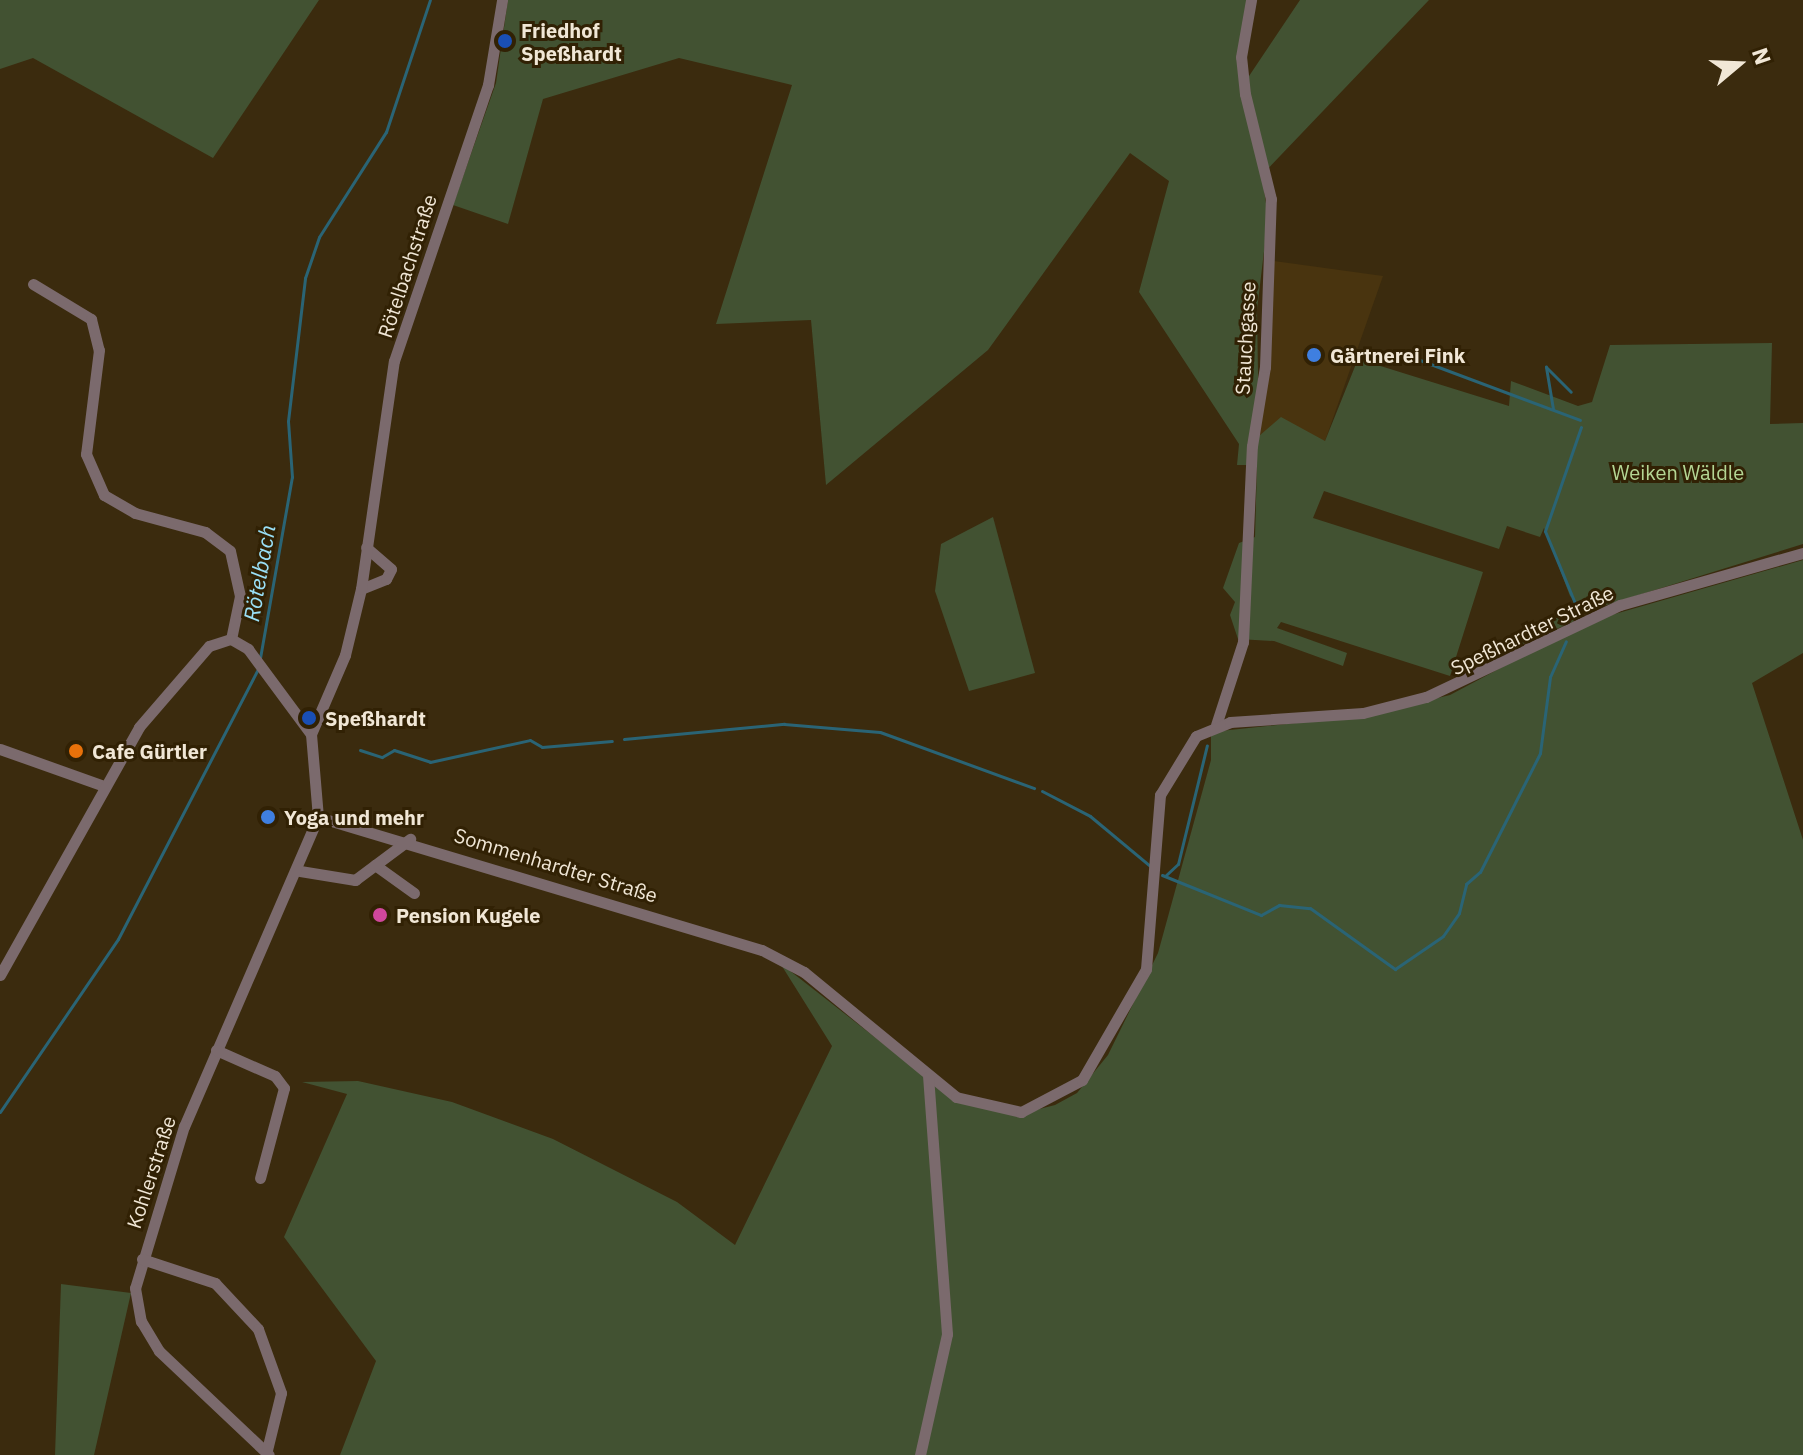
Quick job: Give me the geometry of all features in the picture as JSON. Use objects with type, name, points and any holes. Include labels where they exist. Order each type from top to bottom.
[{"type":"street","name":"Rötelbachstraße","points":[[311,734],[345,655],[361,589],[394,361],[488,85],[502,0]]},
{"type":"street","name":"Stauchgasse","points":[[1216,725],[1243,642],[1252,446],[1265,377],[1271,199],[1245,94],[1241,57],[1251,0]]},
{"type":"street","points":[[33,284],[91,319],[99,350],[86,454],[104,495],[135,513],[205,532],[230,551],[240,596],[231,639]]},
{"type":"street","points":[[361,589],[386,579],[391,569],[366,547]]},
{"type":"street","name":"Speßhardter Straße","points":[[1216,725],[1363,713],[1426,697],[1620,605],[1803,553]]},
{"type":"street","points":[[231,639],[254,655],[311,734],[318,817]]},
{"type":"street","points":[[0,975],[101,785],[189,666],[209,646],[231,639]]},
{"type":"street","name":"Sommenhardter Straße","points":[[318,817],[410,839],[762,950],[827,990],[928,1077],[956,1097],[1006,1111],[1062,1096],[1101,1056],[1146,969],[1160,795],[1181,750],[1216,725]]},
{"type":"street","points":[[0,749],[101,785]]},
{"type":"street","name":"Kohlerstraße","points":[[267,1454],[159,1351],[141,1321],[135,1288],[142,1259],[216,1050],[300,871],[318,817]]},
{"type":"street","points":[[300,871],[355,880],[410,839]]},
{"type":"street","points":[[375,865],[414,893]]},
{"type":"street","points":[[216,1050],[275,1076],[284,1088],[260,1178]]},
{"type":"street","points":[[920,1455],[947,1334],[928,1077]]},
{"type":"street","points":[[142,1259],[215,1283],[258,1329],[281,1393],[267,1454]]},
{"type":"shaded area","name":"Gärtnerei Fink","points":[[1274,261],[1383,276],[1325,441],[1259,436]]},
{"type":"green space","points":[[0,0],[319,0],[213,158],[33,58],[0,69]]},
{"type":"green space","name":"Weiken Wäldle","points":[[508,0],[1248,0],[1241,88],[1300,0],[1429,0],[1262,175],[1268,218],[1257,310],[1259,436],[1281,417],[1325,441],[1358,359],[1509,406],[1511,381],[1578,406],[1592,402],[1610,345],[1772,343],[1770,424],[1803,423],[1803,544],[1587,611],[1570,596],[1544,528],[1540,537],[1507,526],[1499,549],[1324,491],[1313,518],[1483,572],[1450,676],[1281,622],[1277,628],[1347,653],[1343,666],[1274,641],[1238,639],[1230,615],[1235,602],[1223,588],[1239,543],[1255,537],[1257,465],[1237,465],[1239,444],[1139,292],[1169,181],[1130,153],[988,350],[826,485],[811,320],[716,324],[792,85],[679,58],[543,99],[508,224],[453,205],[496,83]]},
{"type":"green space","points":[[993,517],[1035,673],[969,691],[935,591],[941,544]]},
{"type":"green space","points":[[1803,560],[1803,653],[1752,683],[1803,840],[1803,1455],[340,1455],[376,1361],[284,1237],[347,1094],[302,1082],[358,1081],[452,1102],[553,1139],[677,1202],[735,1245],[832,1046],[780,963],[955,1100],[1016,1115],[1055,1105],[1077,1093],[1108,1055],[1158,953],[1211,760],[1211,732],[1363,716],[1450,695],[1587,622]]},
{"type":"green space","points":[[1570,612],[1574,621],[1477,664],[1473,655]]},
{"type":"green space","points":[[61,1284],[131,1293],[94,1455],[55,1455]]},
{"type":"waterway","name":"Rötelbach","points":[[260,658],[292,477],[288,421],[305,278],[319,237],[386,132],[430,0]]},
{"type":"waterway","points":[[1401,353],[1580,420]]},
{"type":"waterway","points":[[1553,409],[1546,367],[1571,392]]},
{"type":"waterway","points":[[1577,608],[1545,531],[1581,427]]},
{"type":"waterway","points":[[1162,875],[1261,915],[1279,905],[1310,908],[1395,969],[1443,936],[1459,913],[1466,884],[1480,872],[1540,753],[1550,677],[1566,641]]},
{"type":"waterway","name":"Rötelbach","points":[[0,1112],[118,939],[258,669]]},
{"type":"waterway","points":[[624,739],[784,724],[880,732],[1034,788]]},
{"type":"waterway","points":[[360,750],[382,757],[394,750],[430,762],[530,740],[542,747],[612,741]]},
{"type":"waterway","points":[[1165,876],[1178,864],[1207,745]]},
{"type":"waterway","points":[[1042,791],[1090,816],[1150,866]]},
{"type":"place","name":"Friedhof Speßhardt","points":[[505,41]]},
{"type":"place","name":"Gärtnerei Fink","points":[[1314,355]]},
{"type":"place","name":"Speßhardt","points":[[309,718]]},
{"type":"place","name":"Cafe Gürtler","points":[[76,751]]},
{"type":"place","name":"Yoga und mehr","points":[[268,817]]},
{"type":"place","name":"Pension Kugele","points":[[380,915]]}]
